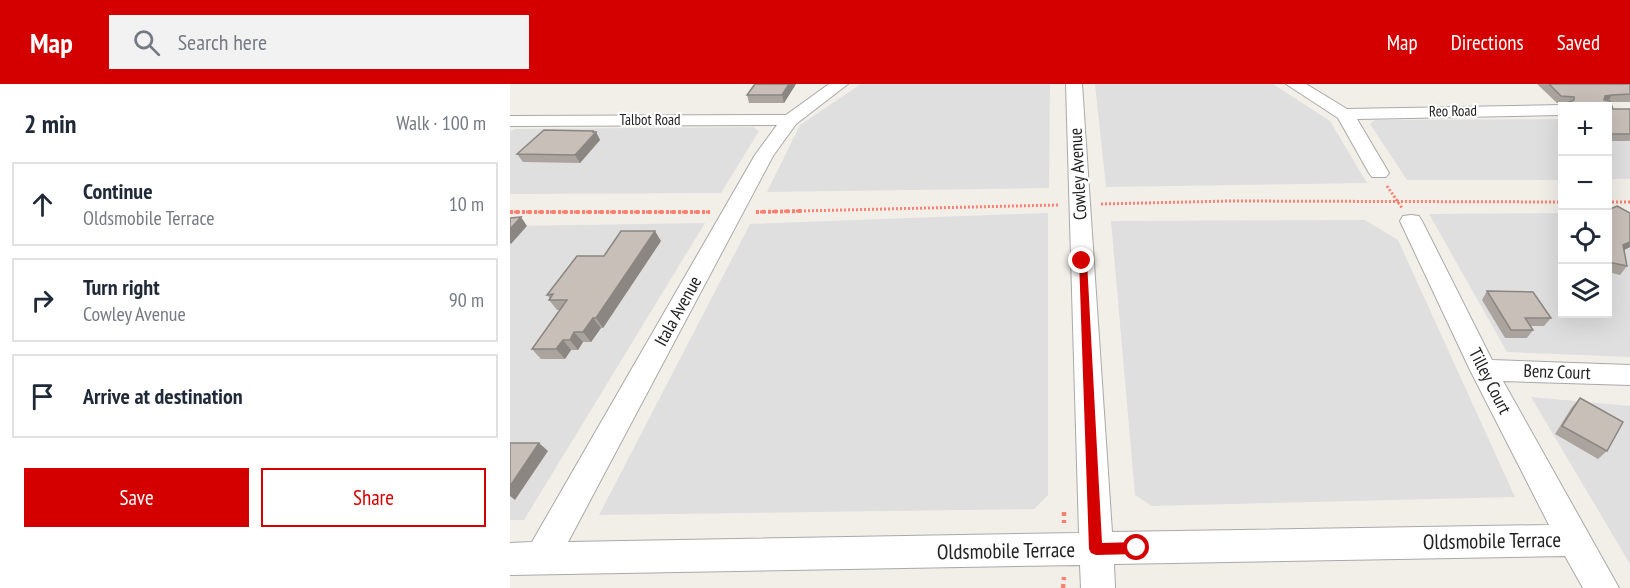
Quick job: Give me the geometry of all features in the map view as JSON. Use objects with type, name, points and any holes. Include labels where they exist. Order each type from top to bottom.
[{"type":"street","name":"Itala Avenue","points":[[525,559],[765,155],[790,120],[840,84]]},
{"type":"street","name":"Cowley Avenue","points":[[1074,84],[1098,588]]},
{"type":"street","points":[[1294,84],[1344,114],[1354,127],[1379,173]]},
{"type":"street","name":"Reo Road","points":[[1344,114],[1558,110]]},
{"type":"street","name":"Talbot Road","points":[[510,121],[790,120]]},
{"type":"street","name":"Tilley Court","points":[[1404,211],[1573,540],[1602,588]]},
{"type":"street","name":"Benz Court","points":[[1484,370],[1630,375]]},
{"type":"street","name":"Oldsmobile Terrace","points":[[525,559],[1573,540]]},
{"type":"path","points":[[1379,173],[1404,211]]},
{"type":"path","points":[[752,212],[1080,204],[1404,211],[1558,202]]},
{"type":"path","points":[[1612,202],[1630,202]]},
{"type":"path","points":[[510,212],[713,212]]},
{"type":"path","points":[[1063,588],[1064,571]]},
{"type":"shaded area","points":[[861,84],[1050,84],[1049,188],[767,192],[800,125]]},
{"type":"shaded area","points":[[1095,84],[1273,84],[1330,121],[1367,183],[1106,187]]},
{"type":"shaded area","points":[[1612,118],[1630,118],[1630,179],[1612,179]]},
{"type":"shaded area","points":[[1558,119],[1558,180],[1407,180],[1370,124],[1375,120]]},
{"type":"shaded area","points":[[753,127],[759,131],[721,193],[510,194],[510,131],[516,129]]},
{"type":"shaded area","points":[[1048,213],[1048,495],[1034,509],[599,515],[750,224]]},
{"type":"shaded area","points":[[1558,213],[1558,318],[1612,318],[1612,213],[1630,213],[1630,357],[1507,352],[1429,214]]},
{"type":"shaded area","points":[[1365,220],[1398,240],[1515,497],[1152,506],[1135,495],[1111,221]]},
{"type":"shaded area","points":[[705,223],[524,520],[510,520],[510,226]]},
{"type":"shaded area","points":[[1531,397],[1630,406],[1630,564]]},
{"type":"building","points":[[755,84],[789,84],[782,95],[747,95]]},
{"type":"building","points":[[1549,84],[1630,84],[1630,94],[1605,96],[1604,100],[1610,102],[1569,102],[1574,100],[1574,97],[1561,96]]},
{"type":"building","points":[[1612,106],[1613,109],[1630,109],[1630,134],[1612,134]]},
{"type":"building","points":[[544,130],[596,132],[575,155],[517,154]]},
{"type":"building","points":[[1617,206],[1630,213],[1630,242],[1623,245],[1627,266],[1612,263],[1612,208]]},
{"type":"building","points":[[521,217],[510,229],[510,218]]},
{"type":"building","points":[[621,231],[655,231],[596,318],[593,318],[583,332],[574,332],[570,340],[563,340],[556,349],[532,349],[567,300],[549,300],[553,294],[547,295],[577,256],[604,256]]},
{"type":"building","points":[[1487,291],[1533,292],[1551,318],[1525,318],[1533,330],[1511,330]]},
{"type":"building","points":[[1580,398],[1623,422],[1607,451],[1562,426]]},
{"type":"building","points":[[510,443],[539,443],[510,486]]},
{"type":"route","points":[[1082,261],[1096,549],[1137,548]]}]
